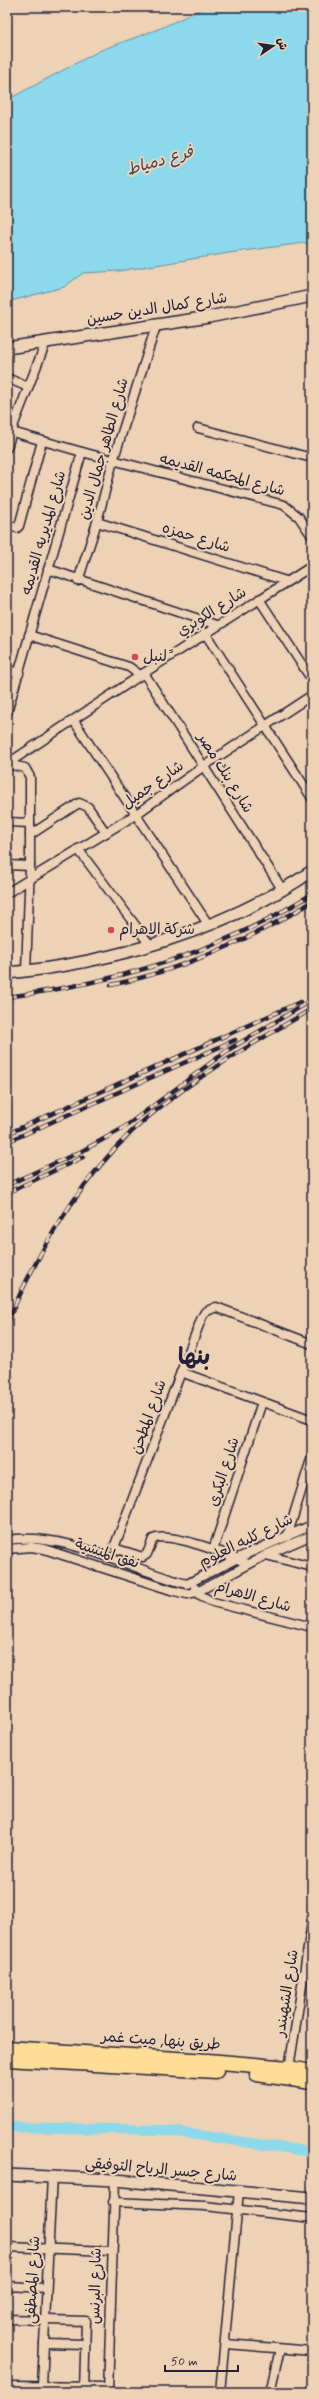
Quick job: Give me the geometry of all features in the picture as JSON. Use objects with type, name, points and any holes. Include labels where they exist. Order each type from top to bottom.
[{"type":"highway","name":"طريق بنها, ميت غمر","points":[[7,2048],[64,2057]]},
{"type":"highway","name":"طريق بنها, ميت غمر","points":[[7,2059],[64,2057],[289,2068],[312,2072]]},
{"type":"highway","name":"طريق بنها, ميت غمر","points":[[208,2065],[312,2082]]},
{"type":"main road","name":"شارع كمال الدين حسين","points":[[7,348],[156,326],[312,296]]},
{"type":"main road","points":[[7,973],[95,959],[150,945],[247,908],[312,871]]},
{"type":"main road","name":"شارع جسر الرياح التوفيقى","points":[[7,2175],[115,2180],[312,2198]]},
{"type":"street","name":"شارع الطاهر جمال الدين","points":[[78,581],[97,522],[113,461],[156,326]]},
{"type":"street","points":[[7,448],[11,426],[46,342]]},
{"type":"street","points":[[7,378],[28,387]]},
{"type":"street","name":"شارع المحكمه القديمه","points":[[11,426],[42,441],[284,505],[299,517],[312,536]]},
{"type":"street","points":[[198,428],[312,458]]},
{"type":"street","points":[[7,526],[17,528],[19,526],[42,441]]},
{"type":"street","name":"شارع المديريه القديمه","points":[[7,713],[82,452]]},
{"type":"street","name":"شارع حمزه","points":[[97,522],[286,581]]},
{"type":"street","name":"شارع الكوبري","points":[[7,764],[217,625],[312,566]]},
{"type":"street","points":[[48,569],[78,581],[217,625]]},
{"type":"street","points":[[259,599],[312,680]]},
{"type":"street","points":[[205,633],[312,798]]},
{"type":"street","points":[[29,635],[129,667],[142,674]]},
{"type":"street","points":[[7,669],[19,674]]},
{"type":"street","name":"شارع بنك مصر","points":[[142,674],[204,766],[282,889]]},
{"type":"street","name":"شارع جميل","points":[[7,893],[135,815],[204,766],[312,695]]},
{"type":"street","points":[[74,720],[208,924]]},
{"type":"street","points":[[7,764],[25,768],[29,772],[30,866],[26,971]]},
{"type":"street","points":[[30,835],[79,803],[88,807],[106,833]]},
{"type":"street","points":[[7,822],[30,823]]},
{"type":"street","points":[[78,849],[150,945]]},
{"type":"street","points":[[7,865],[30,866]]},
{"type":"street","name":"شارع المطحن","points":[[214,1550],[163,1536],[158,1537],[150,1544],[147,1554],[141,1557],[117,1549],[115,1545],[202,1317],[206,1312],[216,1307],[312,1344]]},
{"type":"street","points":[[181,1372],[312,1420]]},
{"type":"street","name":"شارع البكرى","points":[[214,1550],[262,1402]]},
{"type":"street","points":[[285,1546],[312,1456]]},
{"type":"street","name":"شارع كليه العلوم","points":[[192,1583],[238,1558],[312,1525]]},
{"type":"street","name":"شارع كليه العلوم","points":[[197,1592],[266,1555],[312,1535]]},
{"type":"street","name":"نفق المنشية","points":[[7,1540],[34,1538],[57,1542],[111,1557],[184,1583],[192,1583]]},
{"type":"street","name":"نفق المنشية","points":[[7,1549],[31,1547],[44,1548],[174,1591],[187,1594],[197,1592]]},
{"type":"street","points":[[214,1550],[238,1558],[248,1564]]},
{"type":"street","points":[[266,1555],[312,1567]]},
{"type":"street","name":"شارع الاهرام","points":[[192,1583],[197,1592],[206,1599],[220,1604],[312,1627]]},
{"type":"street","name":"شارع الشهبندر","points":[[289,2068],[312,1922]]},
{"type":"street","name":"شارع المصطفى","points":[[37,2388],[44,2343],[52,2176]]},
{"type":"street","name":"شارع البرنس","points":[[108,2389],[111,2251],[115,2180]]},
{"type":"street","points":[[220,2392],[226,2344],[239,2192]]},
{"type":"street","points":[[113,2202],[237,2209],[312,2218]]},
{"type":"street","points":[[7,2247],[111,2251]]},
{"type":"street","points":[[7,2286],[46,2288]]},
{"type":"street","points":[[7,2319],[86,2321],[84,2389]]},
{"type":"street","points":[[44,2343],[85,2344]]},
{"type":"street","points":[[226,2344],[312,2351]]},
{"type":"street","points":[[270,2392],[280,2349]]},
{"type":"street","points":[[8,2388],[108,2389]]},
{"type":"water","name":"فرع دمياط","points":[[206,7],[312,7],[312,242],[229,253],[119,271],[83,273],[64,287],[7,302],[7,100],[101,50],[161,28]]},
{"type":"waterway","points":[[7,2127],[163,2130],[312,2152]]},
{"type":"railway","points":[[7,997],[88,983],[127,974],[165,962],[203,949],[239,933],[276,915],[312,894]]},
{"type":"railway","points":[[111,985],[164,971],[215,952],[289,916],[312,902]]},
{"type":"railway","points":[[7,1185],[82,1151],[122,1129],[228,1050],[312,1000]]},
{"type":"railway","points":[[7,1134],[300,1002]]},
{"type":"railway","points":[[7,1323],[34,1266],[66,1212],[84,1186],[125,1138],[148,1117],[207,1073],[312,1009]]},
{"type":"railway","points":[[7,1142],[235,1040]]},
{"type":"railway","points":[[7,1193],[83,1157]]},
{"type":"place","name":"لنبل ً","points":[[135,657]]},
{"type":"place","name":"شركة الاهرام","points":[[111,930]]},
{"type":"district","name":"بنها","points":[[194,1358]]}]
